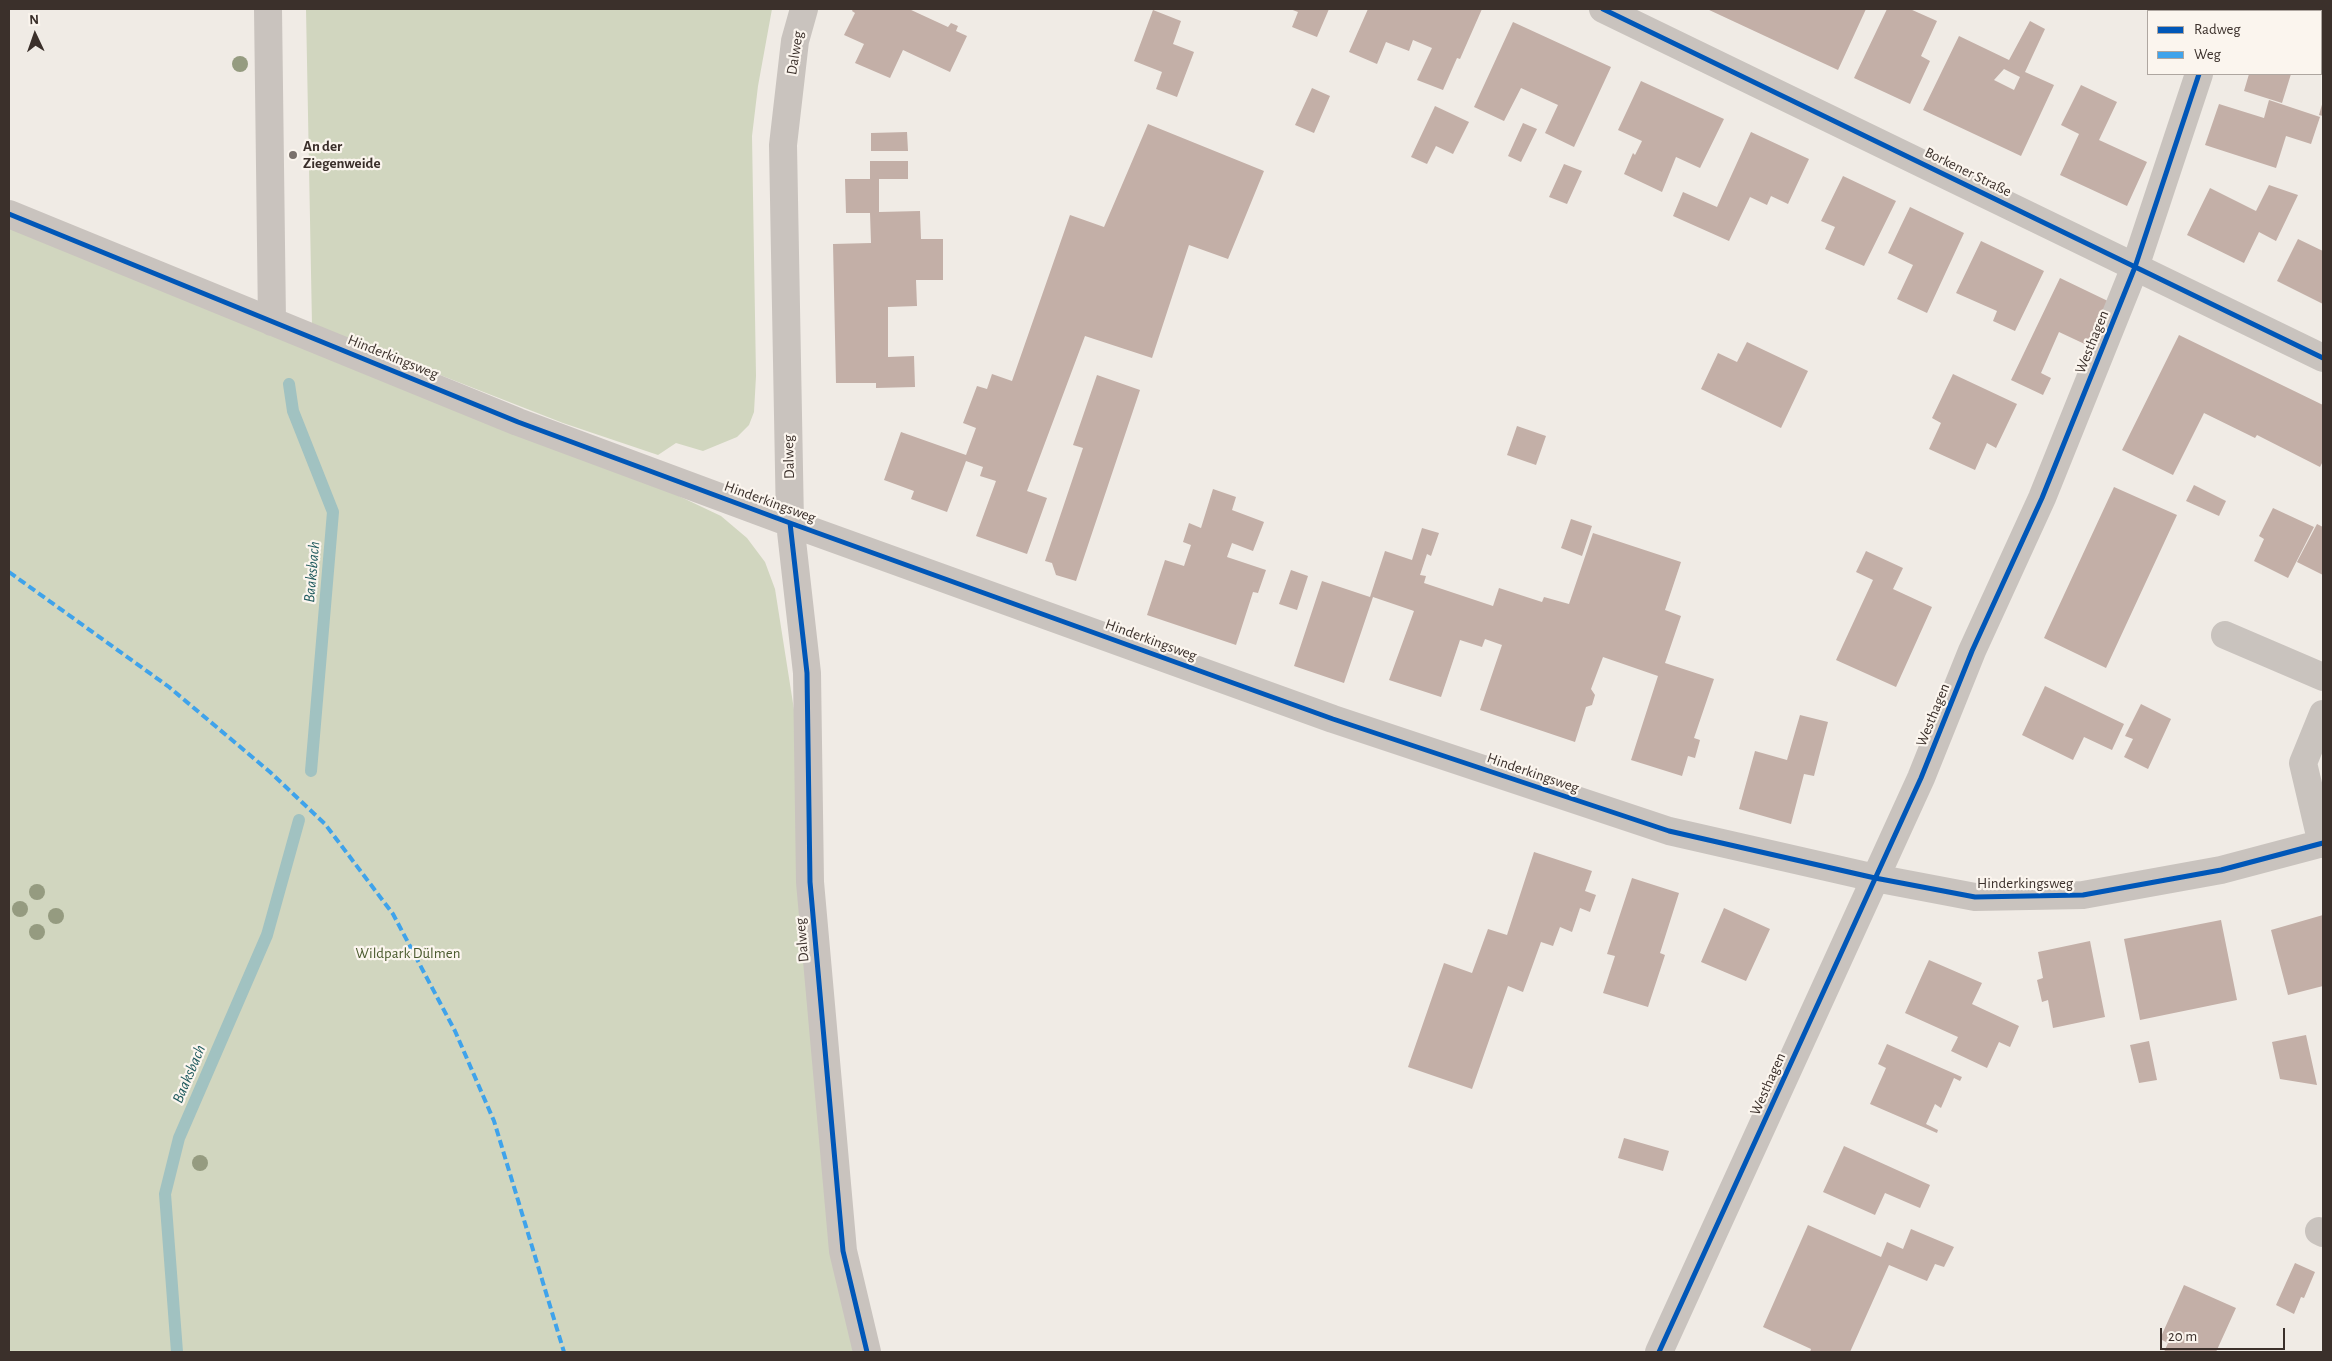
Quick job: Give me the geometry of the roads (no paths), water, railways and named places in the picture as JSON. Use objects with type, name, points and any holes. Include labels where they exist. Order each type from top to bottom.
[{"type":"street","points":[[268,9],[272,322]]},
{"type":"street","name":"Dalweg","points":[[804,9],[795,42],[784,145],[790,524],[807,673],[810,882],[843,1251],[867,1352]]},
{"type":"street","name":"Borkener Straße","points":[[1603,9],[2323,358]]},
{"type":"street","name":"Westhagen","points":[[1659,1352],[1921,778],[1972,651],[2042,498],[2135,267],[2199,75]]},
{"type":"street","name":"Hinderkingsweg","points":[[9,214],[518,422],[790,524],[1333,719],[1669,831],[1875,878],[1975,897],[2083,895],[2221,870],[2323,843]]},
{"type":"street","points":[[2225,634],[2323,678]]},
{"type":"street","points":[[2323,714],[2303,762],[2323,843]]},
{"type":"waterway","name":"Baaksbach","points":[[289,384],[293,411],[333,512],[311,771]]},
{"type":"waterway","name":"Baaksbach","points":[[177,1352],[165,1194],[179,1138],[267,935],[299,820]]},
{"type":"place","name":"An der Ziegenweide","points":[[293,155]]},
{"type":"park label","name":"Wildpark Dülmen","points":[[408,953]]}]
